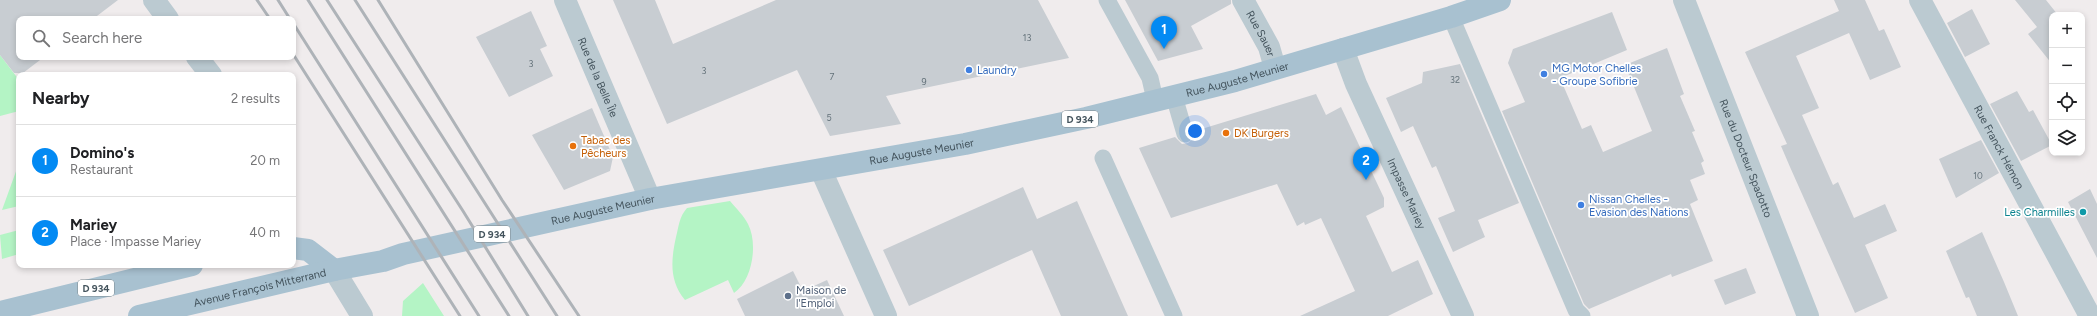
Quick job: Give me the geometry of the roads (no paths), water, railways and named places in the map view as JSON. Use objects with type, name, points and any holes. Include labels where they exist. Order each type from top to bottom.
[{"type":"main road","name":"Rue Auguste Meunier","points":[[334,270],[650,199],[965,144],[1086,118],[1234,81],[1451,18],[1500,0]]},
{"type":"main road","name":"Avenue François Mitterrand","points":[[296,248],[308,250],[334,270]]},
{"type":"main road","name":"D 934","points":[[0,312],[180,268]]},
{"type":"main road","name":"Avenue François Mitterrand","points":[[139,316],[334,270]]},
{"type":"street","points":[[154,0],[166,16]]},
{"type":"street","name":"Rue de la Belle Île","points":[[565,0],[650,199]]},
{"type":"street","name":"Rue Sauer","points":[[1243,0],[1269,47],[1275,68]]},
{"type":"street","name":"Rue du Docteur Spadotto","points":[[1684,0],[1808,316]]},
{"type":"street","name":"Rue Franck Hémon","points":[[1920,0],[2090,316]]},
{"type":"street","name":"Impasse Mariey","points":[[1343,49],[1356,84],[1463,316]]},
{"type":"street","points":[[199,60],[209,72]]},
{"type":"street","points":[[821,170],[886,316]]},
{"type":"street","points":[[334,270],[362,316]]},
{"type":"lane","points":[[1107,0],[1150,78],[1165,98],[1185,134]]},
{"type":"lane","points":[[1451,18],[1576,310],[1582,316]]},
{"type":"lane","points":[[1103,158],[1174,316]]},
{"type":"railway","points":[[257,0],[268,16]]},
{"type":"railway","points":[[278,0],[288,16]]},
{"type":"railway","points":[[308,0],[509,316]]},
{"type":"railway","points":[[327,0],[463,211],[528,316]]},
{"type":"railway","points":[[355,0],[557,316]]},
{"type":"railway","points":[[378,0],[502,200],[579,316]]},
{"type":"railway","points":[[296,28],[479,316]]},
{"type":"railway","points":[[296,59],[460,316]]},
{"type":"place","name":"Domino's","points":[[1164,49]]},
{"type":"place","name":"Laundry","points":[[969,70]]},
{"type":"place","name":"MG Motor Chelles - Groupe Sofibrie","points":[[1544,74]]},
{"type":"place","name":"DK Burgers","points":[[1226,133]]},
{"type":"place","name":"Tabac des Pêcheurs","points":[[573,146]]},
{"type":"place","name":"Mariey","points":[[1366,180]]},
{"type":"place","name":"Nissan Chelles - Evasion des Nations","points":[[1581,205]]},
{"type":"place","name":"Les Charmilles","points":[[2083,212]]},
{"type":"place","name":"Maison de l'Emploi","points":[[788,296]]}]
